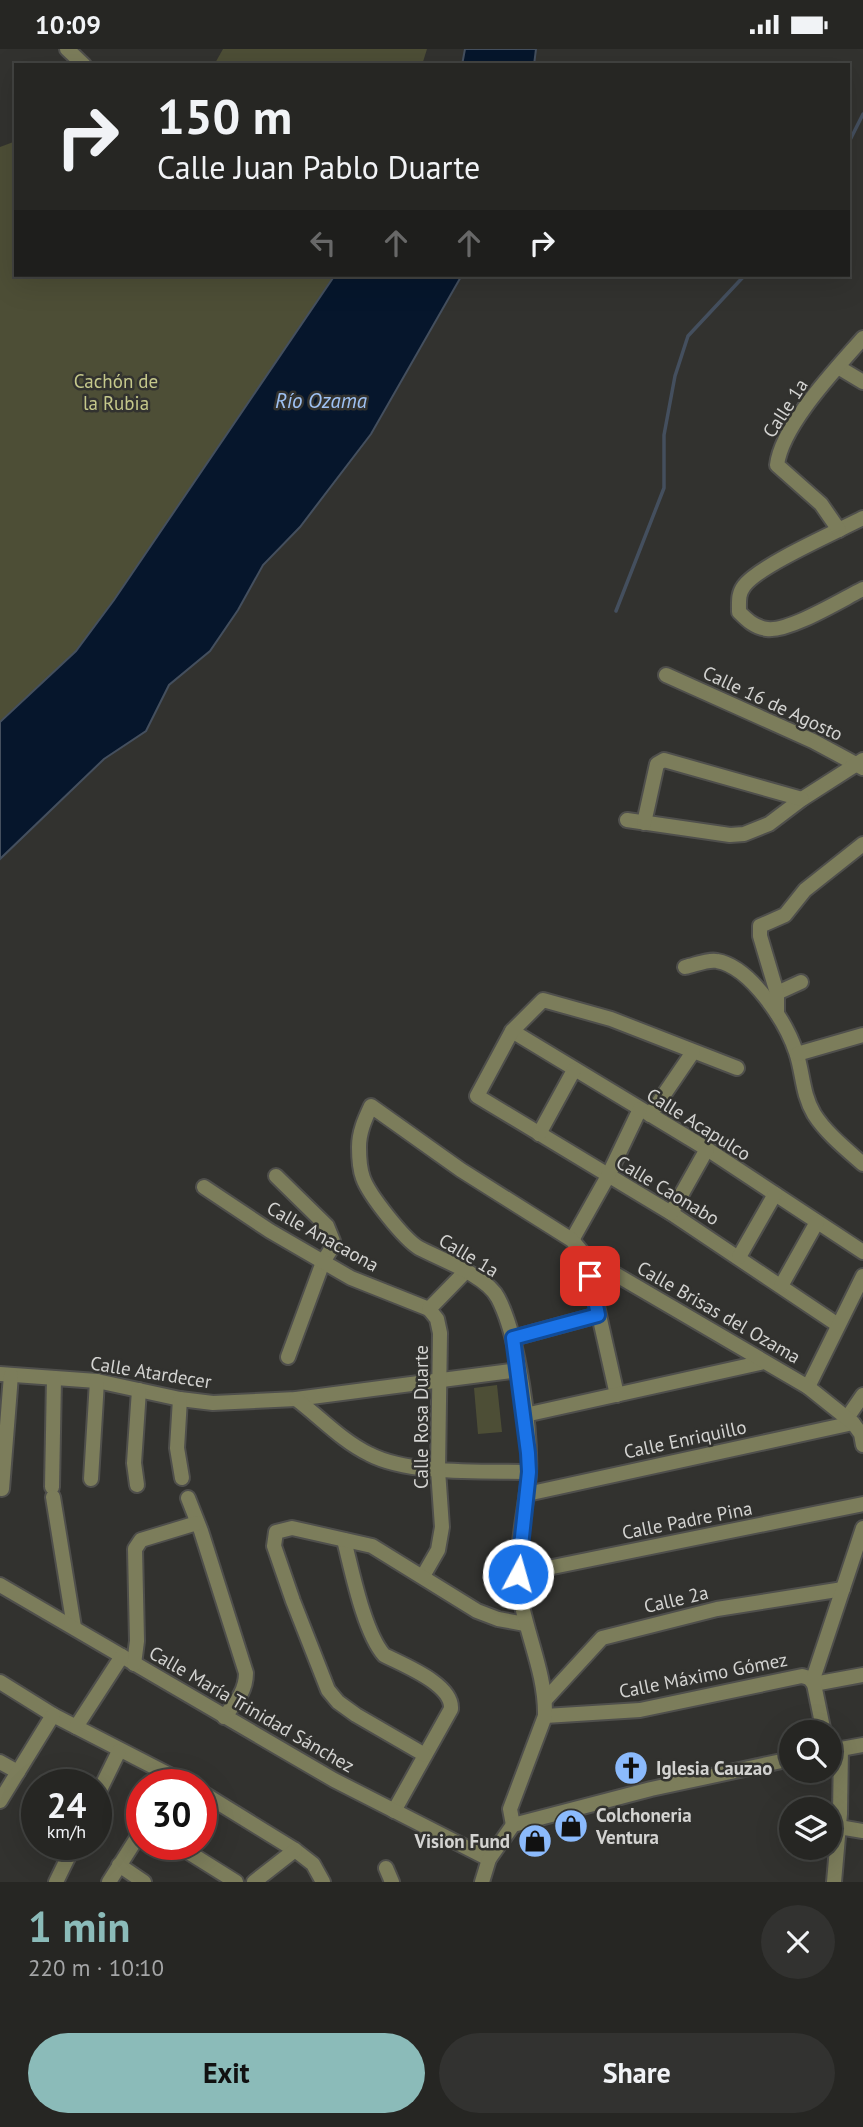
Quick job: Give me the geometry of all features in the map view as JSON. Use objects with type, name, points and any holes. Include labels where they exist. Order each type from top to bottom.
[{"type":"street","points":[[67,49],[82,63]]},
{"type":"street","name":"Calle 1a","points":[[839,530],[821,504],[777,465],[784,438],[863,338]]},
{"type":"street","points":[[838,367],[863,381]]},
{"type":"street","points":[[863,518],[781,559],[746,583],[739,596],[739,612],[750,623],[765,629],[783,628],[863,589]]},
{"type":"street","name":"Calle 16 de Agosto","points":[[666,675],[861,764]]},
{"type":"street","points":[[644,823],[657,764],[664,760],[802,799]]},
{"type":"street","points":[[626,820],[730,835],[744,834],[769,824],[802,799],[861,764]]},
{"type":"street","points":[[777,1013],[777,993],[760,926],[785,915],[805,890],[863,844]]},
{"type":"street","points":[[685,967],[713,961],[731,966],[749,979],[777,1013],[797,1054],[800,1078],[814,1115],[863,1164]]},
{"type":"street","points":[[777,993],[801,982]]},
{"type":"street","points":[[512,1031],[539,1002],[549,1000],[611,1019],[737,1068]]},
{"type":"street","name":"Calle Acapulco","points":[[512,1031],[707,1149],[863,1252]]},
{"type":"street","name":"Calle Caonabo","points":[[512,1031],[477,1092],[479,1098],[671,1213],[838,1325]]},
{"type":"street","points":[[797,1054],[863,1035]]},
{"type":"street","points":[[572,1240],[645,1112],[694,1052]]},
{"type":"street","points":[[540,1134],[574,1070]]},
{"type":"street","name":"Calle 1a","points":[[371,1106],[361,1129],[359,1147],[363,1179],[388,1217],[415,1246],[490,1286],[499,1299],[513,1338],[525,1415],[529,1472],[518,1574],[526,1624],[545,1700],[545,1716],[510,1809],[513,1825]]},
{"type":"street","name":"Calle Brisas del Ozama","points":[[371,1106],[461,1170],[572,1240],[586,1257],[808,1387],[850,1420],[860,1434],[863,1445]]},
{"type":"street","points":[[671,1213],[707,1149]]},
{"type":"street","points":[[276,1176],[332,1234],[333,1246],[323,1262],[288,1357]]},
{"type":"street","name":"Calle Anacaona","points":[[204,1187],[270,1231],[351,1278],[429,1309]]},
{"type":"street","points":[[739,1257],[775,1194]]},
{"type":"street","points":[[781,1286],[817,1222]]},
{"type":"street","points":[[586,1257],[617,1395]]},
{"type":"street","points":[[429,1309],[465,1272]]},
{"type":"street","points":[[808,1387],[863,1276]]},
{"type":"street","name":"Calle Rosa Duarte","points":[[422,1576],[438,1550],[442,1527],[438,1470],[440,1333],[437,1319],[429,1309]]},
{"type":"street","points":[[513,1338],[598,1315]]},
{"type":"street","points":[[525,1415],[764,1362]]},
{"type":"street","name":"Calle Atardecer","points":[[5,1375],[97,1381],[180,1399],[213,1403],[296,1399],[519,1370]]},
{"type":"street","points":[[2,1489],[5,1375]]},
{"type":"street","points":[[54,1378],[52,1492],[74,1627]]},
{"type":"street","points":[[91,1479],[97,1381]]},
{"type":"street","points":[[137,1485],[134,1463],[139,1389]]},
{"type":"street","points":[[850,1420],[863,1395]]},
{"type":"street","points":[[180,1399],[177,1448],[182,1478]]},
{"type":"street","points":[[296,1399],[366,1453],[380,1459],[438,1470],[529,1472]]},
{"type":"street","name":"Calle Enriquillo","points":[[527,1494],[850,1420]]},
{"type":"street","points":[[188,1497],[246,1673],[242,1695],[224,1717]]},
{"type":"street","name":"Calle Padre Pina","points":[[518,1574],[863,1504]]},
{"type":"street","points":[[76,1727],[128,1660],[137,1641],[135,1549],[141,1541],[197,1523]]},
{"type":"street","points":[[425,1755],[356,1715],[338,1702],[328,1690],[293,1601],[274,1538],[276,1532],[292,1528],[372,1546],[478,1611],[498,1619],[526,1624]]},
{"type":"street","points":[[821,1720],[814,1675],[863,1528]]},
{"type":"street","points":[[344,1541],[378,1648],[383,1655],[441,1686],[452,1702],[451,1709],[394,1811]]},
{"type":"street","name":"Calle María Trinidad Sánchez","points":[[0,1585],[334,1780],[489,1859]]},
{"type":"street","name":"Calle 2a","points":[[545,1700],[602,1638],[717,1609],[843,1589]]},
{"type":"street","name":"Calle Máximo Gómez","points":[[545,1716],[640,1710],[802,1675],[814,1684],[863,1675]]},
{"type":"street","points":[[0,1682],[53,1715],[153,1769]]},
{"type":"street","points":[[0,1801],[53,1715]]},
{"type":"street","points":[[842,1749],[863,1745]]},
{"type":"street","points":[[110,1769],[119,1751]]},
{"type":"street","points":[[0,1762],[18,1772]]},
{"type":"street","points":[[482,1882],[489,1859],[513,1825],[651,1789],[779,1762]]},
{"type":"street","points":[[217,1802],[295,1850],[313,1864],[323,1882]]},
{"type":"street","points":[[842,1828],[863,1831]]},
{"type":"street","points":[[254,1882],[295,1850]]},
{"type":"street","points":[[109,1882],[126,1854]]},
{"type":"street","points":[[56,1882],[67,1860]]},
{"type":"street","points":[[201,1860],[236,1882]]},
{"type":"street","points":[[835,1882],[837,1860]]},
{"type":"street","points":[[119,1865],[144,1882]]},
{"type":"green space","points":[[223,49],[427,49],[423,63],[215,63]]},
{"type":"green space","name":"Cachón de la Rubia","points":[[14,142],[14,277],[333,277],[114,600],[76,651],[0,722],[0,147]]},
{"type":"green space","points":[[497,1385],[502,1432],[478,1434],[474,1388]]},
{"type":"water","points":[[465,49],[536,49],[534,63],[462,63]]},
{"type":"water","name":"Río Ozama","points":[[334,277],[461,277],[371,434],[300,527],[263,565],[238,610],[210,651],[169,685],[146,731],[104,759],[0,859],[0,722],[76,651],[114,600]]},
{"type":"waterway","points":[[850,140],[863,114]]},
{"type":"waterway","points":[[616,611],[664,488],[664,435],[675,376],[688,336],[743,277]]},
{"type":"place","name":"Iglesia Cauzao","points":[[631,1768]]},
{"type":"place","name":"Colchoneria Ventura","points":[[571,1826]]},
{"type":"place","name":"Vision Fund","points":[[535,1841]]},
{"type":"route","points":[[518,1574],[529,1472],[525,1415],[513,1338],[598,1315],[590,1276]]}]
